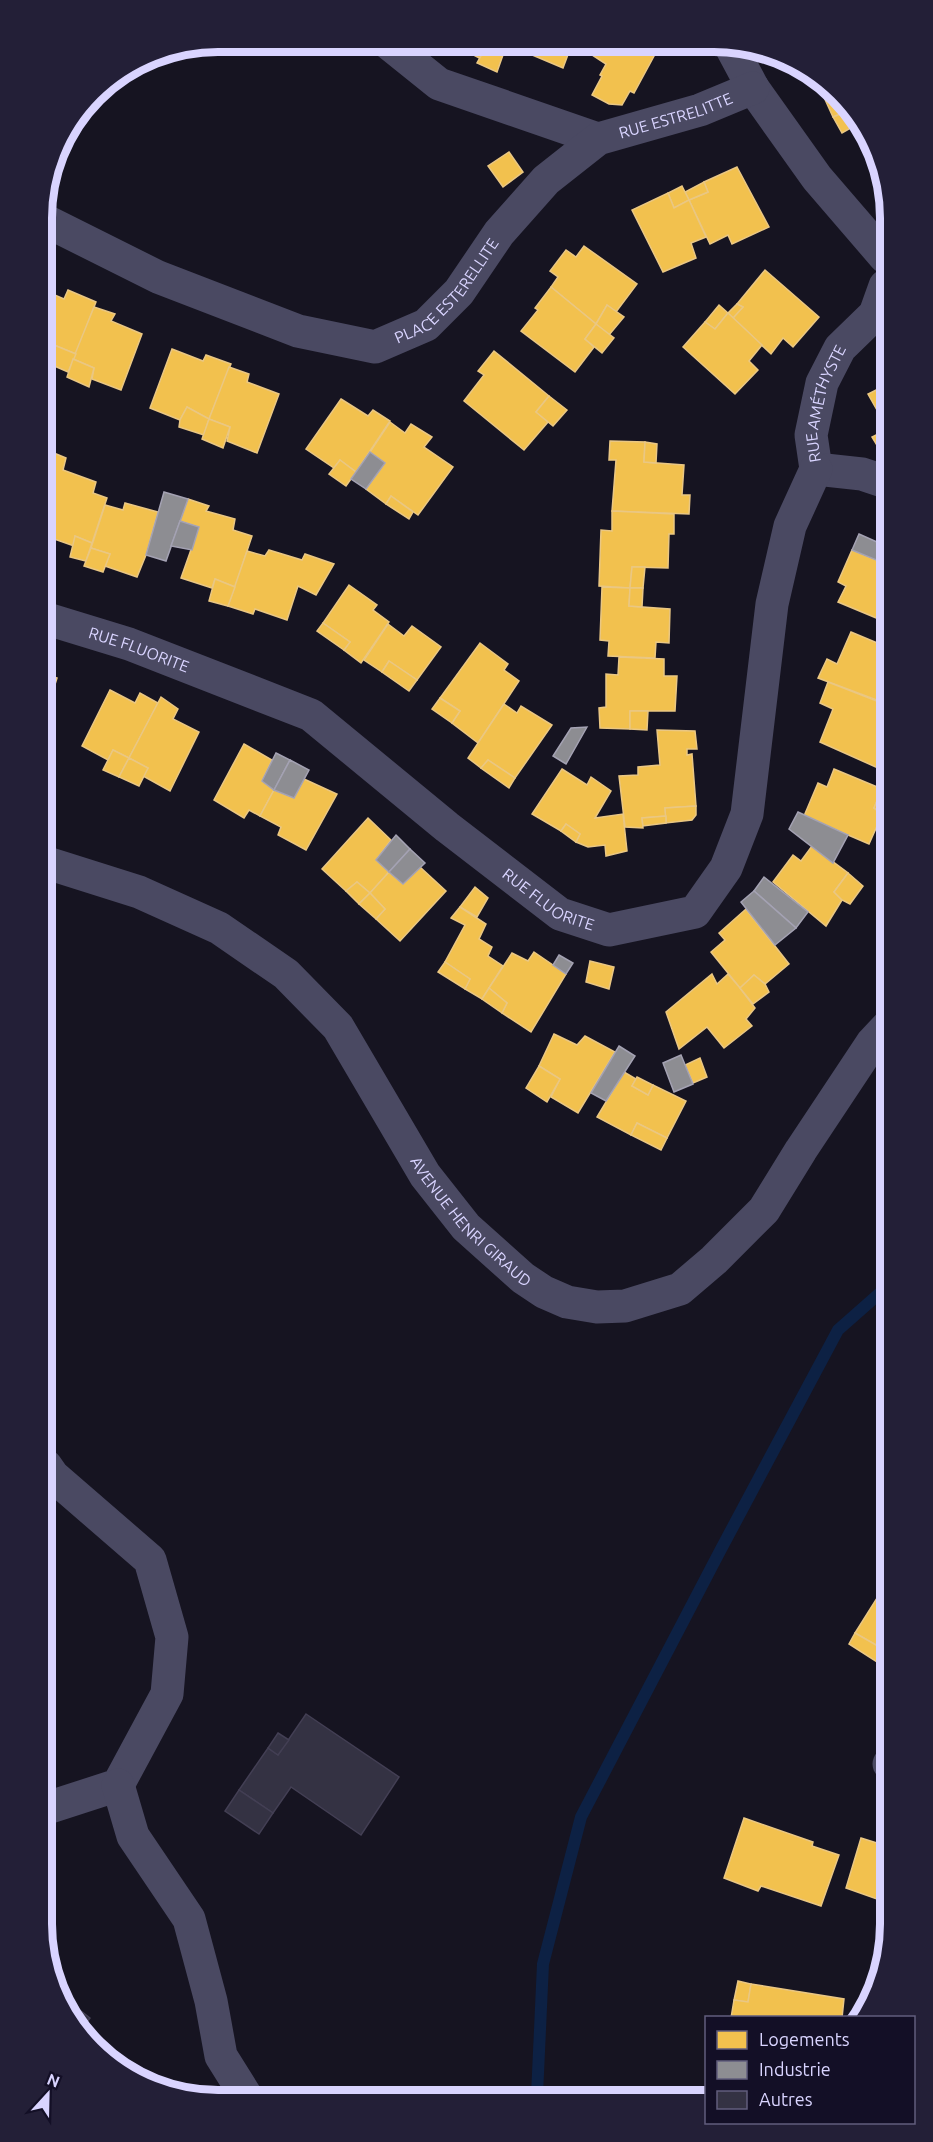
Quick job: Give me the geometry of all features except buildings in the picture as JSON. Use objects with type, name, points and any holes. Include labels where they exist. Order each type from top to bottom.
[{"type":"street","points":[[399,52],[439,84],[598,139]]},
{"type":"street","points":[[735,54],[753,88],[817,178],[880,251]]},
{"type":"street","name":"RUE ESTRELITTE","points":[[598,139],[700,110],[753,88]]},
{"type":"street","name":"PLACE ESTERELLITE","points":[[53,224],[158,277],[298,331],[375,347],[426,325],[459,292],[499,233],[546,180],[598,139]]},
{"type":"street","name":"RUE AMÉTHYSTE","points":[[880,300],[875,314],[840,348],[822,384],[811,435],[816,470],[862,474],[880,480]]},
{"type":"street","name":"RUE FLUORITE","points":[[53,621],[129,644],[310,715],[447,827],[560,914],[609,930],[695,912],[726,868],[747,814],[772,604],[790,526],[816,470]]},
{"type":"street","name":"AVENUE HENRI GIRAUD","points":[[53,865],[140,892],[219,928],[286,975],[338,1027],[424,1175],[466,1227],[523,1278],[544,1292],[567,1302],[597,1307],[625,1306],[680,1289],[714,1260],[764,1210],[801,1150],[872,1043],[880,1034]]},
{"type":"street","points":[[52,1475],[150,1560],[172,1637],[167,1694],[118,1785],[52,1806]]},
{"type":"street","points":[[118,1785],[133,1836],[189,1919],[211,2001],[221,2056],[242,2090]]},
{"type":"waterway","points":[[537,2090],[543,1964],[581,1817],[838,1330],[880,1293]]}]
